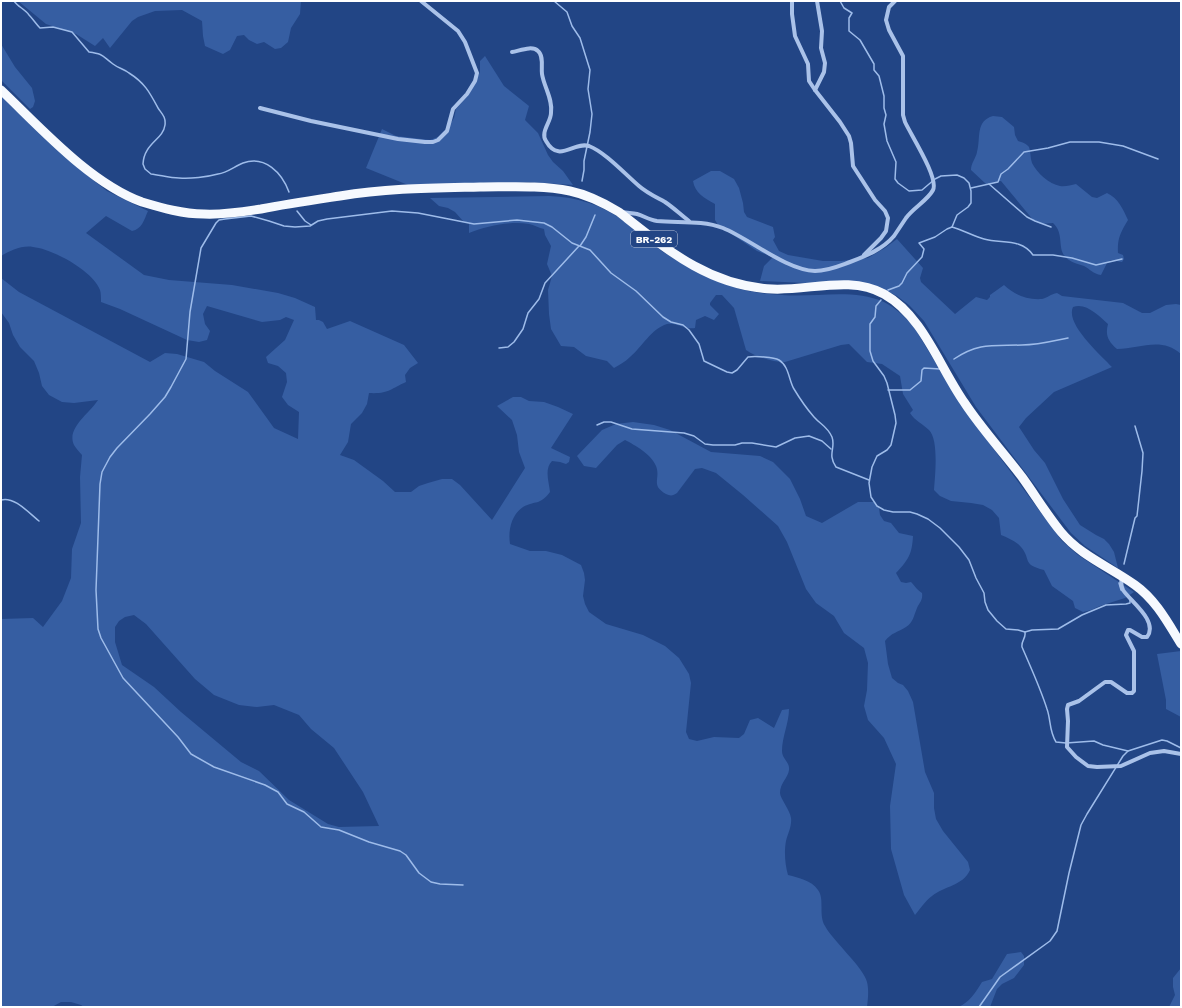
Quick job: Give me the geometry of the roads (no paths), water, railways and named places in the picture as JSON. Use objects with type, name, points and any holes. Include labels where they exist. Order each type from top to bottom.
[{"type":"highway","name":"BR-262","points":[[1,90],[82,166],[111,186],[140,201],[162,208],[203,214],[225,214],[341,195],[385,190],[545,187],[570,191],[593,198],[619,212],[688,264],[718,278],[746,286],[771,289],[794,289],[845,284],[860,285],[884,294],[900,306],[919,328],[971,413],[1023,478],[1070,542],[1079,550],[1122,576],[1150,597],[1181,644]]},
{"type":"street","points":[[260,108],[311,121],[398,139],[425,142],[433,142],[438,140],[447,131],[453,109],[467,94],[475,81],[476,70],[465,42],[458,31],[421,1]]},
{"type":"street","points":[[792,1],[795,36],[808,64],[809,80],[849,136],[852,143],[853,166],[875,200],[885,211],[888,218],[886,231],[881,238],[860,258]]},
{"type":"street","points":[[815,90],[824,72],[825,63],[821,48],[822,31],[817,1]]},
{"type":"street","points":[[619,212],[637,214],[652,220],[689,222],[723,228],[785,261],[815,271],[825,270],[860,258],[885,245],[894,236],[908,214],[932,192],[934,184],[931,171],[905,122],[903,115],[903,56],[888,30],[886,20],[889,7],[895,1]]},
{"type":"street","points":[[512,52],[533,48],[538,50],[540,54],[543,79],[552,105],[551,115],[544,134],[544,138],[549,146],[558,151],[565,152],[583,145],[595,149],[640,187],[674,209],[689,222]]},
{"type":"street","points":[[1122,576],[1121,583],[1123,590],[1145,616],[1149,628],[1149,634],[1145,637],[1139,636],[1132,630],[1128,630],[1126,632],[1134,651],[1134,691],[1132,693],[1127,693],[1111,682],[1105,682],[1078,701],[1068,705],[1066,747],[1088,766],[1096,768],[1121,766],[1150,753],[1164,751],[1181,754]]},
{"type":"waterway","points":[[14,1],[40,28],[53,27],[72,32],[89,52],[98,54],[125,70],[135,77],[146,89],[165,120],[164,130],[150,146],[144,157],[143,164],[145,169],[151,174],[176,178],[198,178],[228,171],[243,163],[258,161],[272,167],[282,178],[289,192]]},
{"type":"waterway","points":[[554,1],[567,12],[572,26],[580,38],[590,70],[588,89],[592,114],[582,181]]},
{"type":"waterway","points":[[840,1],[844,8],[852,13],[849,18],[849,31],[860,40],[874,64],[874,70],[879,76],[884,96],[884,108],[886,115],[884,124],[887,141],[896,162],[895,179],[909,191],[922,190],[941,176],[957,175],[964,178],[969,183],[971,203],[957,215],[952,227]]},
{"type":"waterway","points":[[971,188],[998,182],[1001,174],[1008,169],[1024,152],[1070,142],[1099,142],[1123,146],[1158,159]]},
{"type":"waterway","points":[[989,184],[1027,217],[1051,227]]},
{"type":"waterway","points":[[297,211],[305,221],[311,225]]},
{"type":"waterway","points":[[463,885],[431,882],[419,873],[406,855],[400,851],[369,842],[339,830],[321,827],[304,812],[287,804],[278,792],[265,785],[214,767],[191,754],[178,737],[123,678],[101,638],[98,629],[96,590],[100,484],[102,472],[117,448],[165,397],[186,359],[190,312],[201,248],[219,220],[251,216],[284,226],[295,227],[310,226],[318,221],[327,219],[392,211],[418,213],[474,224],[517,220],[544,223],[552,227],[572,243],[590,250],[611,273],[636,291],[663,317],[671,322],[683,325],[689,330],[699,344],[704,361],[732,373],[737,370],[748,357],[764,357],[779,360],[785,366],[796,393],[814,417],[830,433],[833,441],[832,458],[836,467],[869,480]]},
{"type":"waterway","points":[[580,246],[586,237],[595,215]]},
{"type":"waterway","points":[[888,290],[899,286],[907,273],[922,257],[924,249],[919,243],[935,237],[952,227],[984,239],[1011,242],[1023,246],[1033,255],[1053,255],[1072,258],[1096,265],[1122,259]]},
{"type":"waterway","points":[[499,348],[508,347],[514,342],[523,329],[528,313],[539,299],[545,283],[579,246]]},
{"type":"waterway","points":[[881,300],[876,306],[875,317],[870,324],[870,351],[873,361],[884,376],[887,383],[896,423],[891,445],[887,450],[877,456],[872,467],[869,483],[871,497],[877,506],[884,510],[917,514],[928,519],[940,528],[959,547],[969,560],[984,593],[988,610],[1006,629],[1025,632]]},
{"type":"waterway","points":[[954,359],[979,347],[1045,343],[1068,338]]},
{"type":"waterway","points":[[888,390],[910,390],[921,381],[922,370],[924,368],[940,369]]},
{"type":"waterway","points":[[597,425],[604,422],[611,422],[632,429],[684,433],[694,436],[705,444],[713,445],[752,443],[776,447],[795,438],[809,436],[822,441],[831,449]]},
{"type":"waterway","points":[[1124,564],[1135,518],[1137,516],[1142,471],[1143,453],[1135,426]]},
{"type":"waterway","points":[[1,500],[11,500],[39,521]]},
{"type":"waterway","points":[[1119,583],[1121,590]]},
{"type":"waterway","points":[[1025,632],[1032,630],[1058,629],[1082,615],[1106,605],[1126,604],[1130,603],[1130,600]]},
{"type":"waterway","points":[[1025,633],[1022,647],[1044,701],[1052,734],[1056,742],[1066,743],[1094,741],[1103,745],[1128,751],[1162,740],[1181,748]]},
{"type":"waterway","points":[[979,1007],[1000,977],[1050,941],[1057,931],[1081,825],[1123,756],[1128,751]]}]
